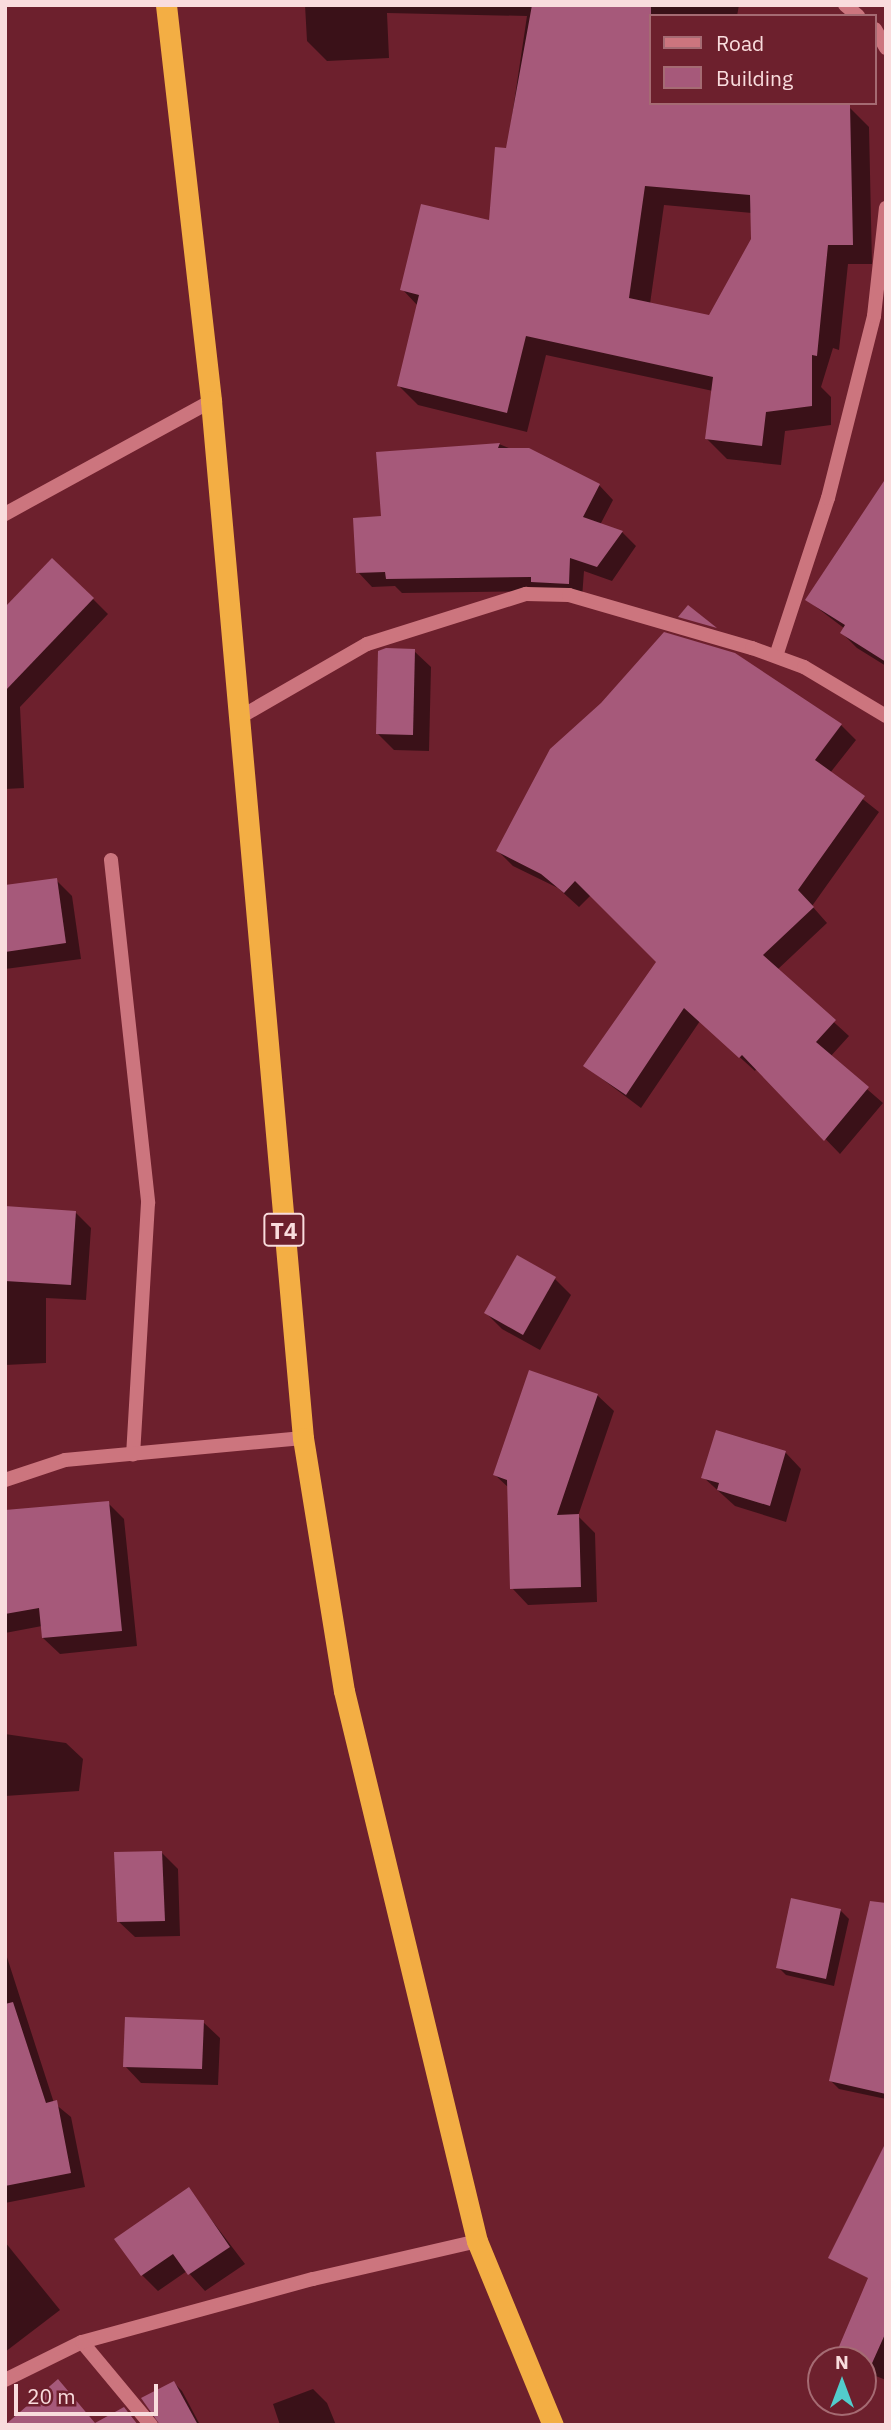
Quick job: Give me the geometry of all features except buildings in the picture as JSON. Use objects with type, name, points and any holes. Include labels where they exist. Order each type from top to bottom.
[{"type":"highway","name":"T4","points":[[166,5],[211,401],[237,719],[303,1438],[344,1691],[477,2241],[553,2425]]},
{"type":"street","points":[[877,32],[886,48]]},
{"type":"street","points":[[776,656],[828,498],[871,329],[886,208]]},
{"type":"street","points":[[5,514],[211,401]]},
{"type":"street","points":[[237,719],[367,644],[526,594],[569,595],[776,656],[804,667],[886,716]]},
{"type":"street","points":[[111,860],[148,1203],[133,1455]]},
{"type":"street","points":[[5,1480],[65,1460],[303,1438]]},
{"type":"street","points":[[5,2380],[82,2342],[313,2278],[477,2241]]},
{"type":"street","points":[[82,2342],[150,2425]]}]
